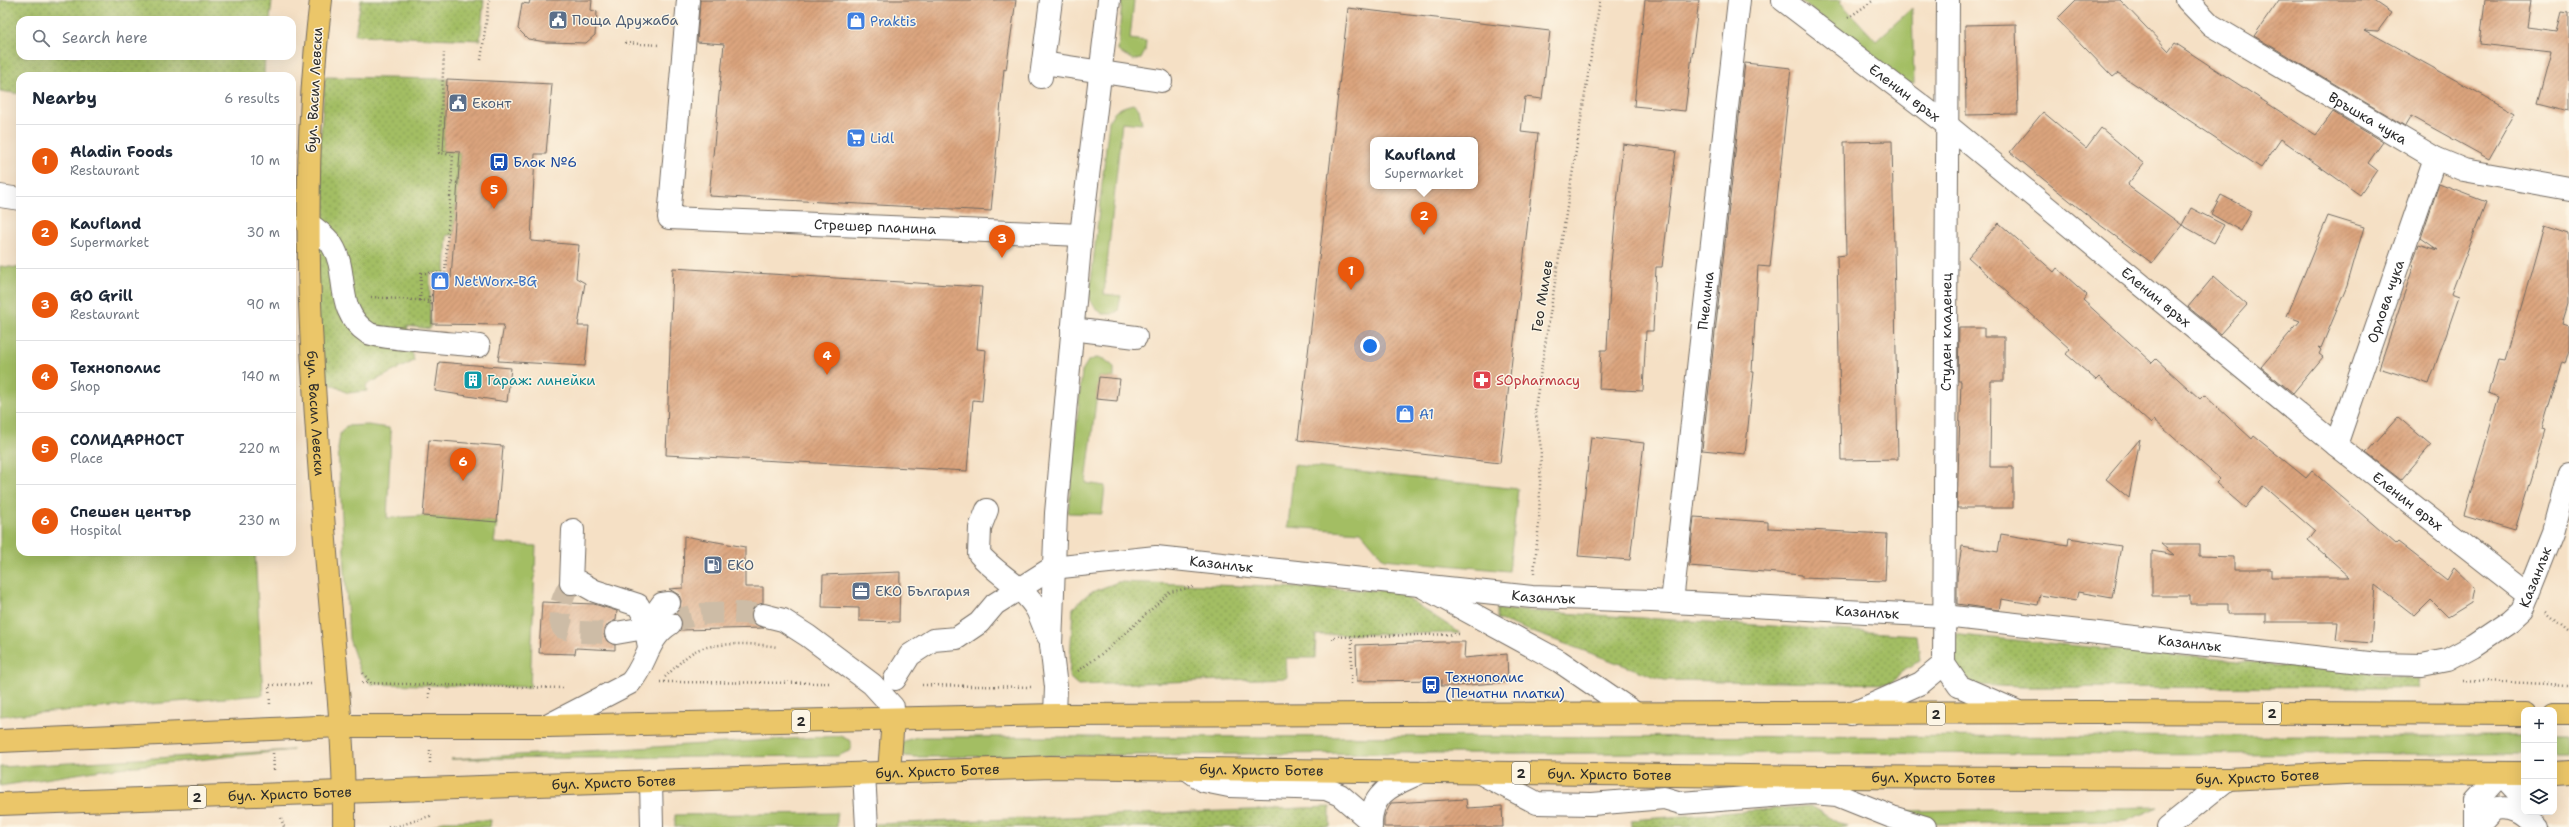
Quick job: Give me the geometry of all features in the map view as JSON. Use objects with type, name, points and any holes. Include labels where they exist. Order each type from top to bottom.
[{"type":"main road","name":"бул. Васил Левски","points":[[321,0],[315,44],[307,222],[315,417],[340,726],[344,791],[344,827]]},
{"type":"main road","name":"2","points":[[0,741],[340,726],[547,726],[893,713],[1055,715],[1635,713],[2521,714]]},
{"type":"main road","points":[[889,772],[893,713]]},
{"type":"main road","points":[[2557,714],[2569,714]]},
{"type":"main road","name":"бул. Христо Ботев","points":[[0,804],[1051,767],[1820,777],[2228,779],[2366,772],[2521,773]]},
{"type":"main road","points":[[2557,773],[2569,772]]},
{"type":"street","points":[[685,47],[688,0]]},
{"type":"street","points":[[1051,0],[1042,70],[1101,74],[1161,81]]},
{"type":"street","points":[[1055,715],[1056,687],[1051,645],[1052,568],[1081,235],[1109,0]]},
{"type":"street","name":"Пчелина","points":[[1672,602],[1739,0]]},
{"type":"street","name":"Еленин връх","points":[[1783,0],[1947,125],[2336,445],[2528,595]]},
{"type":"street","name":"Студен кладенец","points":[[1944,664],[1948,0]]},
{"type":"street","name":"Връшка чука","points":[[2187,0],[2211,26],[2435,158],[2464,170],[2569,189]]},
{"type":"street","name":"Стрешер планина","points":[[685,47],[669,218],[1081,235]]},
{"type":"street","name":"Орлова чука","points":[[2336,445],[2435,158]]},
{"type":"street","points":[[0,196],[16,198]]},
{"type":"street","points":[[307,222],[332,245],[340,271],[343,296],[354,320],[369,334],[480,346]]},
{"type":"street","points":[[1072,330],[1136,338]]},
{"type":"street","name":"Казанлък","points":[[1052,568],[1156,557],[1415,583],[1532,597],[1672,602],[1944,616],[2378,664],[2422,665],[2447,660],[2473,646],[2510,621],[2522,610],[2553,532],[2569,472]]},
{"type":"street","points":[[987,510],[980,528],[979,554],[988,564],[1019,589],[1037,610],[1051,645]]},
{"type":"street","points":[[573,530],[572,583],[579,582],[595,591],[638,605],[643,614],[657,625]]},
{"type":"street","points":[[893,713],[889,679],[910,655],[934,640],[956,638],[978,622],[995,604],[1052,568]]},
{"type":"street","points":[[1415,583],[1559,661],[1635,713]]},
{"type":"street","points":[[763,608],[781,608],[820,647],[836,656],[889,679]]},
{"type":"street","points":[[616,633],[657,625]]},
{"type":"street","points":[[547,726],[630,683],[641,672],[657,625]]},
{"type":"street","points":[[836,656],[872,684],[893,713]]},
{"type":"street","points":[[1851,714],[1921,683],[1944,664],[1959,686],[2021,713]]},
{"type":"street","points":[[1187,769],[1204,781],[1229,786],[1326,789],[1340,795],[1371,824]]},
{"type":"street","points":[[1371,824],[1375,802],[1382,792],[1424,771]]},
{"type":"street","points":[[1478,772],[1538,803],[1592,804],[1664,798],[1681,803],[1812,793],[1837,795],[1874,810],[1925,827]]},
{"type":"street","points":[[864,773],[867,827]]},
{"type":"street","points":[[2477,827],[2476,800],[2500,774],[2521,797]]},
{"type":"street","points":[[1820,777],[1874,810],[1893,827]]},
{"type":"street","points":[[2168,827],[2228,779]]},
{"type":"street","points":[[651,780],[652,827]]},
{"type":"street","points":[[2477,827],[2495,809],[2507,807],[2520,811],[2535,822]]},
{"type":"path","points":[[481,60],[489,0]]},
{"type":"path","name":"Гео Милев","points":[[1532,597],[1539,523],[1541,449],[1535,408],[1600,0]]},
{"type":"path","points":[[1827,34],[1874,0]]},
{"type":"path","points":[[625,43],[685,47]]},
{"type":"path","points":[[429,301],[421,301],[421,273],[445,273],[453,155],[439,154],[444,53]]},
{"type":"path","points":[[452,182],[458,183]]},
{"type":"path","points":[[432,295],[429,295],[428,304],[432,304]]},
{"type":"path","points":[[889,679],[1056,687],[1106,650],[1170,592],[1200,586]]},
{"type":"path","points":[[1333,640],[1333,637],[1458,636],[1478,617]]},
{"type":"path","points":[[1458,636],[1458,641]]},
{"type":"path","points":[[1351,684],[1352,638]]},
{"type":"path","points":[[659,682],[695,651],[721,646],[760,644],[781,648]]},
{"type":"path","points":[[2455,680],[2569,685]]},
{"type":"path","points":[[630,683],[831,683]]},
{"type":"path","points":[[372,684],[571,688]]},
{"type":"path","points":[[269,685],[277,794],[279,812],[284,827]]},
{"type":"path","points":[[388,827],[396,827],[430,816]]},
{"type":"green space","points":[[0,0],[272,0],[270,16],[16,16],[16,60],[265,60],[264,72],[16,72],[16,93],[0,91]]},
{"type":"green space","points":[[361,0],[484,0],[480,40],[355,35]]},
{"type":"green space","points":[[1122,0],[1134,0],[1130,39],[1146,41],[1145,51],[1141,59],[1133,60],[1118,51]]},
{"type":"green space","points":[[1800,0],[1842,0],[1840,2],[1876,41],[1912,8],[1914,83],[1896,81]]},
{"type":"green space","points":[[325,77],[447,79],[443,151],[460,152],[454,235],[447,235],[445,273],[430,273],[430,329],[407,326],[414,361],[366,385],[367,391],[348,393],[317,377],[314,224]]},
{"type":"green space","points":[[1133,104],[1139,109],[1142,124],[1122,122],[1104,294],[1121,296],[1118,311],[1112,314],[1102,314],[1089,300],[1109,121],[1113,114],[1118,110]]},
{"type":"green space","points":[[0,266],[16,268],[16,556],[255,556],[263,695],[0,716]]},
{"type":"green space","points":[[1096,358],[1104,359],[1114,367],[1114,378],[1099,377],[1086,483],[1105,486],[1102,514],[1068,513],[1082,371],[1088,361]]},
{"type":"green space","points":[[368,425],[389,428],[391,434],[387,518],[423,516],[497,522],[494,543],[536,546],[530,687],[371,684],[360,671],[349,639],[338,449],[340,434],[346,426]]},
{"type":"green space","points":[[1294,465],[1518,489],[1509,571],[1384,559],[1361,532],[1288,527]]},
{"type":"green space","points":[[1118,582],[1396,591],[1460,633],[1316,635],[1315,658],[1286,658],[1287,678],[1078,685],[1069,677],[1073,608],[1089,593]]},
{"type":"green space","points":[[1497,609],[1917,635],[1920,661],[1904,669],[1892,684],[1664,680],[1497,619]]},
{"type":"green space","points":[[1950,634],[2419,678],[2417,688],[2021,687],[1977,685],[1950,666]]},
{"type":"green space","points":[[840,736],[851,741],[851,750],[838,756],[451,759]]},
{"type":"green space","points":[[2521,736],[2521,754],[1373,753],[905,756],[900,751],[900,746],[904,741],[917,737]]},
{"type":"green space","points":[[2557,736],[2569,736],[2569,755],[2557,755]]},
{"type":"green space","points":[[293,750],[108,769],[0,786],[0,767]]},
{"type":"green space","points":[[1811,806],[1847,827],[1631,827],[1631,820]]},
{"type":"green space","points":[[1330,807],[1330,827],[876,827],[875,824]]},
{"type":"green space","points":[[2158,807],[2126,821],[1936,824],[1902,811]]},
{"type":"green space","points":[[837,813],[837,827],[675,827],[675,815]]},
{"type":"green space","points":[[491,820],[490,827],[431,827],[443,821]]},
{"type":"building","name":"Поща Дружаба","points":[[530,0],[592,0],[591,10],[597,12],[595,35],[586,43],[546,42],[528,39],[518,29],[522,3],[529,4]]},
{"type":"building","name":"Lidl","points":[[700,0],[1016,0],[1006,70],[1004,69],[991,211],[709,196],[724,44],[697,42]]},
{"type":"building","points":[[1645,0],[1699,0],[1685,111],[1634,106]]},
{"type":"building","points":[[2076,0],[2120,0],[2169,51],[2175,43],[2316,135],[2333,112],[2383,142],[2368,163],[2377,170],[2360,195],[2281,139],[2261,168],[2118,73],[2113,77],[2057,19]]},
{"type":"building","points":[[2279,0],[2372,0],[2391,13],[2378,31],[2365,30],[2515,113],[2489,159],[2411,116],[2405,126],[2254,36]]},
{"type":"building","points":[[2485,0],[2531,0],[2527,27],[2557,31],[2562,12],[2569,13],[2569,112],[2537,104],[2551,52],[2480,44]]},
{"type":"building","points":[[1348,8],[1550,31],[1542,99],[1525,97],[1521,132],[1538,134],[1500,463],[1298,440]]},
{"type":"building","points":[[2016,24],[2018,114],[1966,115],[1965,25]]},
{"type":"building","points":[[1745,63],[1791,68],[1770,267],[1758,266],[1752,372],[1754,372],[1745,454],[1702,450]]},
{"type":"building","points":[[447,79],[552,84],[546,154],[535,154],[531,241],[579,245],[576,278],[585,283],[578,326],[589,326],[585,366],[498,361],[504,325],[432,324],[433,278],[451,278],[460,152],[443,151]]},
{"type":"building","points":[[2043,112],[2086,148],[2101,128],[2144,164],[2127,185],[2182,225],[2152,263],[2096,222],[2010,152]]},
{"type":"building","points":[[1892,141],[1898,459],[1841,460],[1837,256],[1846,255],[1844,142]]},
{"type":"building","points":[[1623,144],[1676,151],[1662,267],[1656,267],[1653,331],[1646,331],[1643,391],[1599,389],[1601,350],[1607,350],[1611,263]]},
{"type":"building","points":[[2439,184],[2486,202],[2451,294],[2459,297],[2429,384],[2379,368],[2414,265],[2412,264],[2419,244],[2438,250],[2421,238]]},
{"type":"building","points":[[2221,195],[2252,211],[2241,231],[2211,214]]},
{"type":"building","points":[[2191,208],[2224,225],[2214,243],[2182,225]]},
{"type":"building","points":[[2328,216],[2364,227],[2347,286],[2321,348],[2318,347],[2321,350],[2319,354],[2323,357],[2293,393],[2261,367],[2300,321],[2287,316]]},
{"type":"building","points":[[1999,223],[2054,272],[2057,268],[2087,295],[2083,300],[2152,363],[2156,359],[2200,399],[2204,395],[2252,439],[2254,436],[2306,478],[2312,471],[2396,544],[2398,542],[2447,580],[2454,568],[2474,587],[2471,603],[2448,617],[2431,600],[2415,616],[2375,585],[2371,643],[2336,640],[2338,622],[2266,622],[2266,614],[2228,614],[2228,604],[2190,604],[2190,596],[2152,596],[2152,551],[2174,555],[2161,544],[2199,544],[2199,556],[2234,557],[2234,569],[2271,569],[2271,577],[2350,577],[2308,540],[2315,531],[2263,486],[2245,508],[2216,483],[2220,479],[2154,420],[2151,424],[2099,377],[2096,380],[2066,354],[2070,349],[1968,257]]},
{"type":"building","points":[[2545,225],[2569,233],[2569,303],[2563,323],[2569,325],[2569,349],[2565,363],[2562,362],[2542,430],[2545,431],[2515,530],[2464,515],[2499,397],[2488,393],[2498,360],[2504,361],[2519,311],[2521,311]]},
{"type":"building","points":[[673,268],[982,287],[977,349],[986,350],[982,401],[973,400],[967,471],[666,455]]},
{"type":"building","points":[[2214,276],[2247,305],[2221,334],[2188,307]]},
{"type":"building","points":[[1959,328],[1984,328],[1984,337],[2004,337],[2004,381],[1991,381],[1990,467],[2013,467],[2013,508],[1957,508],[1961,381],[1958,381]]},
{"type":"building","name":"Гараж: линейки","points":[[439,362],[511,368],[507,402],[435,391]]},
{"type":"building","points":[[1099,377],[1120,379],[1117,401],[1096,399]]},
{"type":"building","points":[[2398,417],[2431,445],[2401,480],[2366,453]]},
{"type":"building","points":[[1591,437],[1644,443],[1630,560],[1578,556]]},
{"type":"building","points":[[2140,439],[2129,498],[2106,479]]},
{"type":"building","points":[[429,440],[503,446],[497,522],[423,516]]},
{"type":"building","points":[[1694,517],[1768,522],[1768,528],[1887,534],[1885,581],[1802,578],[1802,575],[1689,566]]},
{"type":"building","points":[[2001,534],[2068,545],[2069,538],[2121,546],[2112,598],[2078,592],[2076,601],[2040,595],[2038,605],[2001,599],[1999,610],[1957,604],[1957,576],[1962,546],[1998,552]]},
{"type":"building","points":[[684,536],[745,547],[745,587],[763,587],[763,603],[754,607],[751,618],[755,624],[764,628],[681,630],[682,622],[676,613],[680,608],[681,601],[679,595],[669,589],[683,588]]},
{"type":"building","name":"ЕКО България","points":[[900,572],[899,622],[859,621],[859,608],[822,607],[823,575]]},
{"type":"building","points":[[542,602],[594,604],[617,611],[616,620],[608,624],[604,635],[607,641],[615,645],[615,650],[576,648],[575,654],[539,653]]},
{"type":"building","points":[[1465,642],[1464,658],[1507,654],[1508,682],[1441,686],[1441,680],[1357,681],[1356,645]]},
{"type":"building","points":[[1466,799],[1467,808],[1502,806],[1503,827],[1384,827],[1384,817],[1391,803]]},
{"type":"tunnel","points":[[571,583],[565,593],[561,605],[560,617],[563,628],[576,632],[616,633]]},
{"type":"tunnel","points":[[670,624],[681,619],[703,614],[740,613],[763,615]]},
{"type":"place","name":"Поща Дружаба","points":[[558,20]]},
{"type":"place","name":"Praktis","points":[[856,21]]},
{"type":"place","name":"Еконт","points":[[458,103]]},
{"type":"place","name":"Lidl","points":[[856,138]]},
{"type":"place","name":"Блок №6","points":[[499,162]]},
{"type":"place","name":"СОЛИДАРНОСТ","points":[[494,209]]},
{"type":"place","name":"Kaufland","points":[[1424,235]]},
{"type":"place","name":"GO Grill","points":[[1002,258]]},
{"type":"place","name":"NetWorx-BG","points":[[440,281]]},
{"type":"place","name":"Aladin Foods","points":[[1351,290]]},
{"type":"place","name":"Технополис","points":[[827,375]]},
{"type":"place","name":"Гараж: линейки","points":[[473,380]]},
{"type":"place","name":"SOpharmacy","points":[[1482,380]]},
{"type":"place","name":"A1","points":[[1405,414]]},
{"type":"place","name":"Спешен център","points":[[463,481]]},
{"type":"place","name":"EKO","points":[[713,565]]},
{"type":"place","name":"ЕКО България","points":[[861,591]]},
{"type":"place","name":"Технополис (Печатни платки)","points":[[1431,685]]}]
